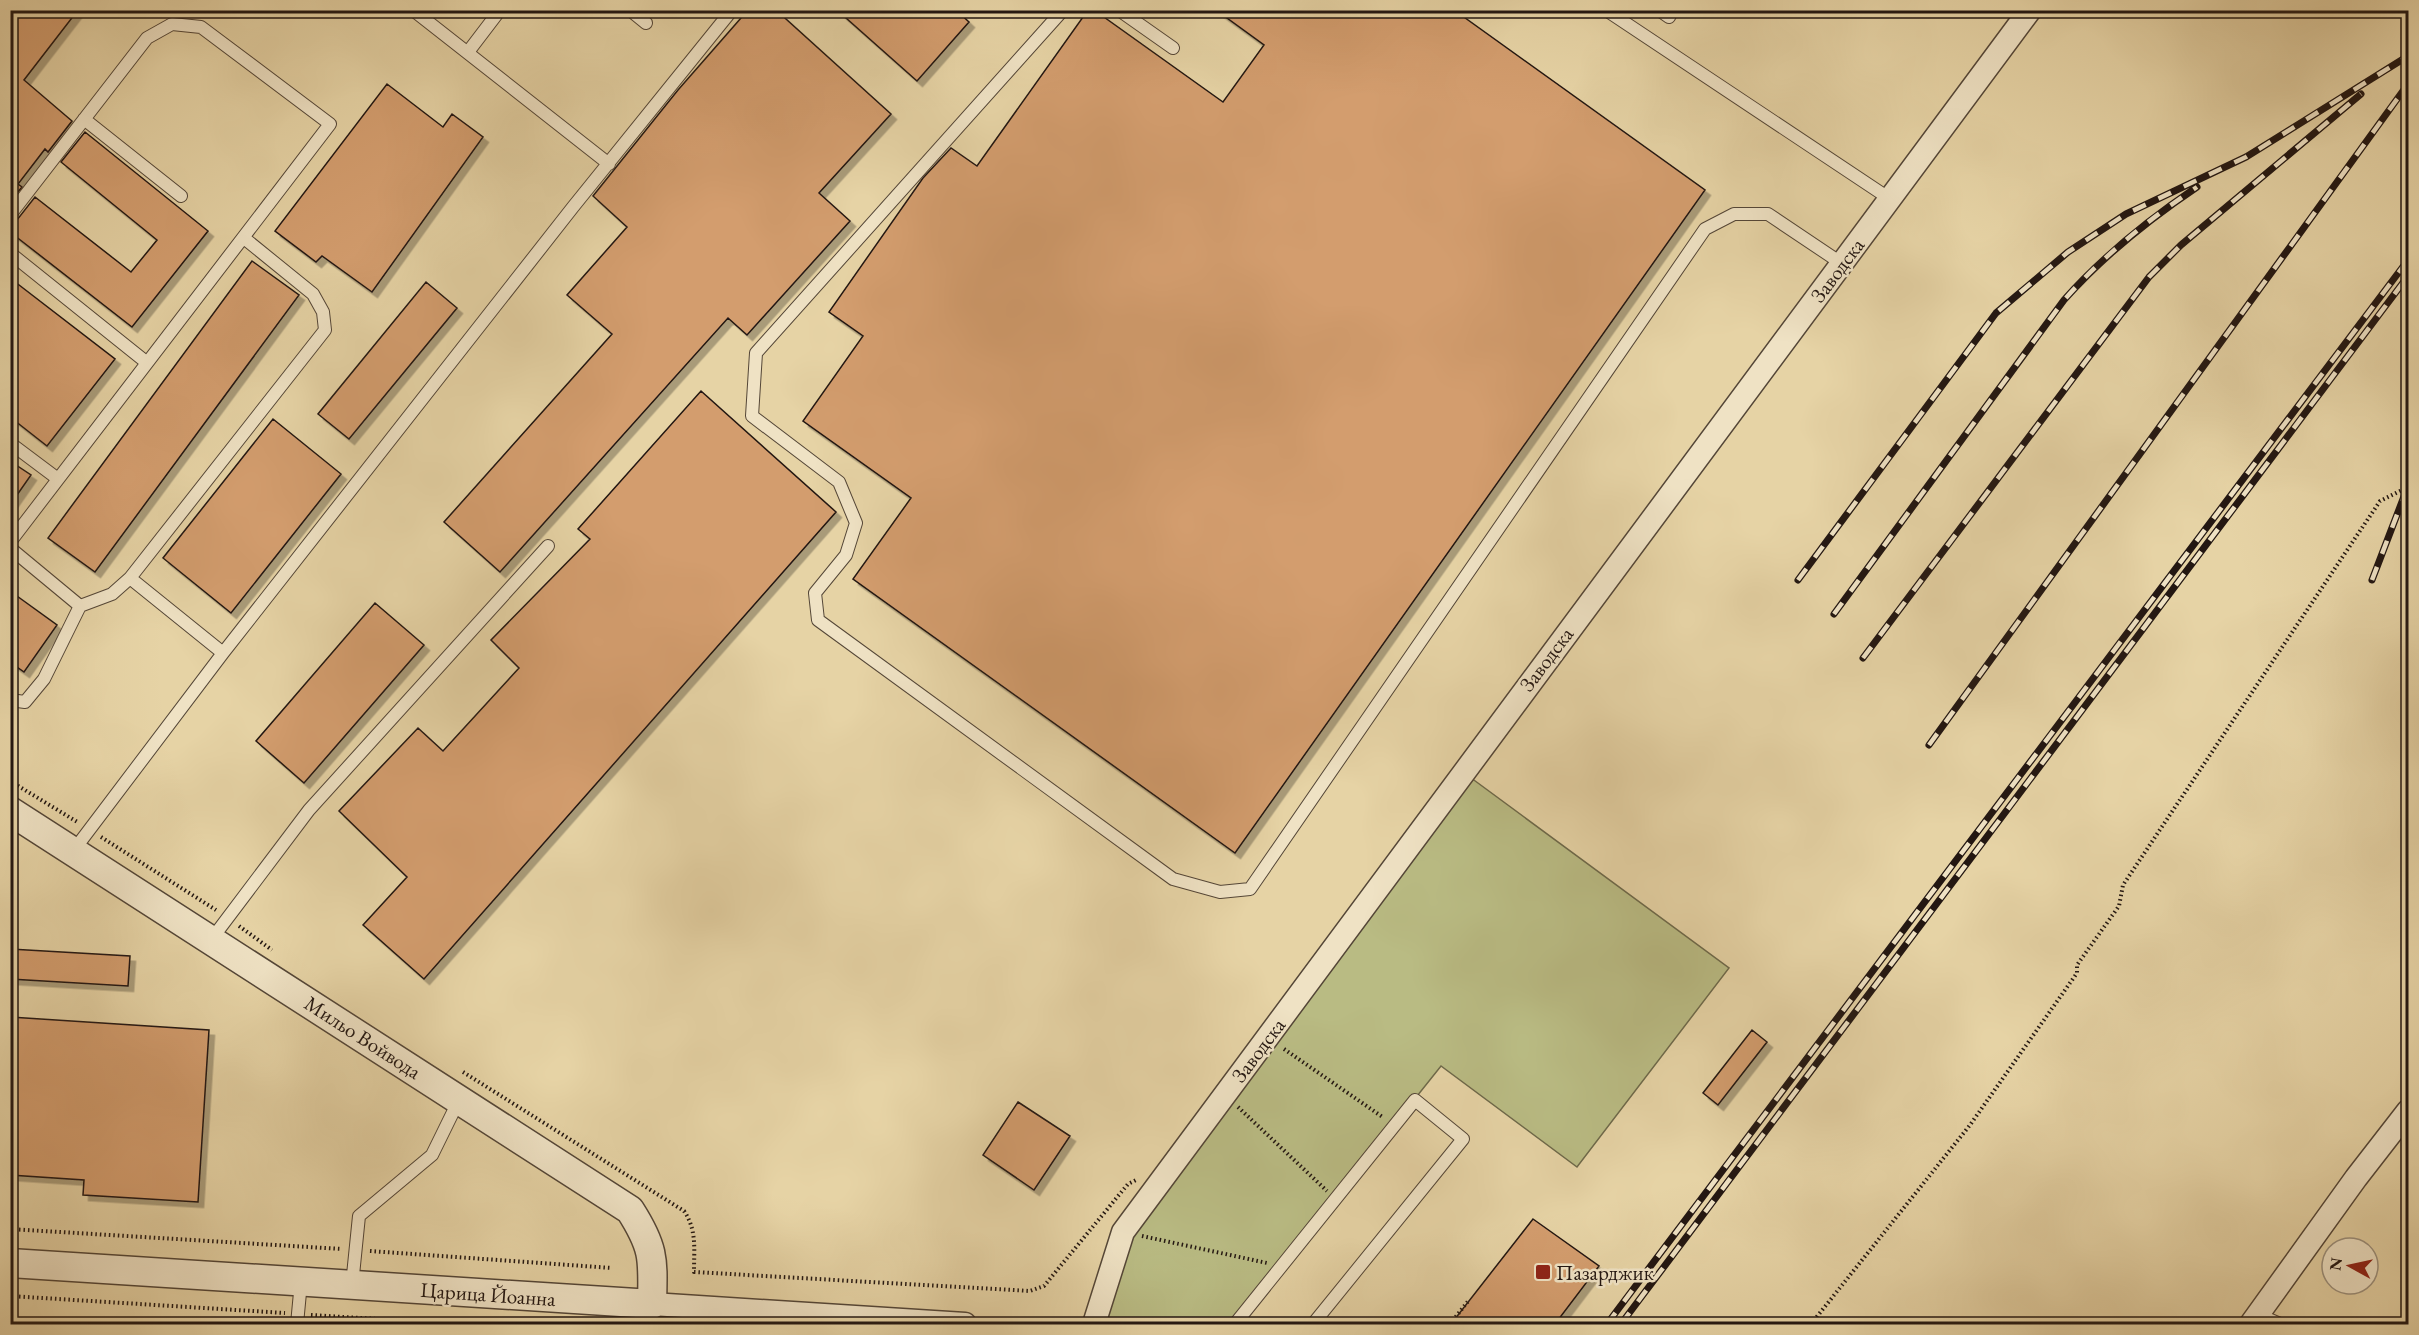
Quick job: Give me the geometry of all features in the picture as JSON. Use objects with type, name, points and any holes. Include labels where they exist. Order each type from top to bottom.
[{"type":"street","name":"Заводска","points":[[1094,1324],[1123,1232],[2030,10]]},
{"type":"street","name":"Мильо Войвода","points":[[10,811],[81,839],[211,940],[630,1210],[648,1237],[653,1264],[652,1304]]},
{"type":"street","points":[[2255,1320],[2356,1178],[2409,1111]]},
{"type":"street","name":"Царица Йоанна","points":[[10,1263],[965,1324]]},
{"type":"lane","points":[[413,10],[609,164]]},
{"type":"lane","points":[[468,52],[500,10]]},
{"type":"lane","points":[[630,10],[646,23]]},
{"type":"lane","points":[[81,839],[223,653],[732,10]]},
{"type":"lane","points":[[1063,10],[756,353],[752,416],[839,482],[856,523],[846,555],[814,593],[818,620],[1173,879],[1220,892],[1251,889],[1705,229],[1734,214],[1768,214],[1841,263]]},
{"type":"lane","points":[[1119,10],[1173,48]]},
{"type":"lane","points":[[1606,10],[1890,199]]},
{"type":"lane","points":[[1659,10],[1669,17],[1673,10]]},
{"type":"lane","points":[[10,215],[147,38],[172,24],[201,27],[330,124],[10,542]]},
{"type":"lane","points":[[84,120],[181,196]]},
{"type":"lane","points":[[10,700],[25,702],[44,679],[80,606],[112,594],[130,578],[325,330],[323,312],[313,294],[244,238]]},
{"type":"lane","points":[[10,253],[146,362]]},
{"type":"lane","points":[[10,444],[58,479]]},
{"type":"lane","points":[[211,940],[309,810],[548,546]]},
{"type":"lane","points":[[10,548],[80,606]]},
{"type":"lane","points":[[130,578],[223,653]]},
{"type":"lane","points":[[352,1285],[358,1216],[432,1155],[459,1100]]},
{"type":"lane","points":[[1235,1324],[1415,1100],[1463,1139],[1313,1324]]},
{"type":"lane","points":[[298,1319],[301,1282]]},
{"type":"lane","points":[[2255,1320],[2280,1324]]},
{"type":"path","points":[[1811,1324],[1970,1125],[2077,973],[2077,965],[2119,906],[2122,885],[2380,501],[2409,487]]},
{"type":"path","points":[[10,781],[81,839],[229,918],[274,951]]},
{"type":"path","points":[[1268,1038],[1395,1125]]},
{"type":"path","points":[[462,1071],[684,1211],[695,1233],[694,1272],[1030,1291],[1044,1286],[1128,1184],[1174,1164]]},
{"type":"path","points":[[1225,1095],[1336,1200]]},
{"type":"path","points":[[10,1229],[612,1268]]},
{"type":"path","points":[[1123,1232],[1282,1266]]},
{"type":"path","points":[[10,1296],[298,1319],[460,1324]]},
{"type":"path","points":[[1450,1324],[1469,1300]]},
{"type":"green space","points":[[1463,772],[1729,968],[1577,1167],[1441,1066],[1235,1324],[1094,1324],[1123,1232]]},
{"type":"building","points":[[18,10],[78,10],[24,80],[72,121],[48,152],[45,149],[18,184],[22,187],[10,201],[10,21]]},
{"type":"building","points":[[748,10],[776,10],[891,114],[819,193],[850,221],[747,335],[728,318],[500,572],[444,522],[612,334],[567,295],[627,227],[593,196],[678,90]]},
{"type":"building","points":[[837,10],[956,10],[969,22],[917,81]]},
{"type":"building","points":[[1088,10],[1094,10],[1223,102],[1264,45],[1216,10],[1454,10],[1705,190],[1235,853],[853,579],[911,498],[803,421],[863,336],[829,312],[923,178],[951,148],[977,166]]},
{"type":"building","points":[[387,84],[443,127],[452,114],[483,137],[372,292],[322,256],[316,262],[275,231]]},
{"type":"building","points":[[85,132],[208,231],[132,327],[10,232],[10,223],[17,220],[35,197],[131,272],[157,240],[61,162]]},
{"type":"building","points":[[252,261],[299,295],[95,572],[48,538]]},
{"type":"building","points":[[10,278],[115,359],[47,446],[10,417]]},
{"type":"building","points":[[426,282],[457,308],[349,439],[318,414]]},
{"type":"building","points":[[701,391],[836,512],[424,979],[363,925],[407,877],[339,811],[418,728],[443,751],[519,668],[491,640],[590,539],[578,529]]},
{"type":"building","points":[[273,419],[341,474],[231,613],[163,558]]},
{"type":"building","points":[[10,461],[31,475],[10,505]]},
{"type":"building","points":[[10,591],[57,625],[24,672],[10,662]]},
{"type":"building","points":[[375,603],[424,645],[304,783],[256,741]]},
{"type":"building","points":[[10,949],[130,956],[128,986],[10,979]]},
{"type":"building","points":[[10,1017],[209,1030],[198,1202],[83,1195],[84,1180],[10,1175]]},
{"type":"building","points":[[1752,1030],[1767,1042],[1718,1105],[1703,1093]]},
{"type":"building","points":[[1018,1102],[1070,1136],[1034,1190],[983,1155]]},
{"type":"building","name":"Пазарджик","points":[[1533,1219],[1599,1266],[1555,1324],[1451,1324]]},
{"type":"railway","points":[[1798,580],[1996,313],[2068,252],[2126,214],[2246,157],[2408,56]]},
{"type":"railway","points":[[1929,745],[2408,84]]},
{"type":"railway","points":[[1863,658],[2149,277],[2181,245],[2361,94]]},
{"type":"railway","points":[[1834,614],[2064,300],[2127,239],[2197,187]]},
{"type":"railway","points":[[1607,1324],[2408,260]]},
{"type":"railway","points":[[1621,1324],[2408,276]]},
{"type":"railway","points":[[2372,580],[2408,486]]},
{"type":"place","name":"Пазарджик","points":[[1543,1272]]}]
